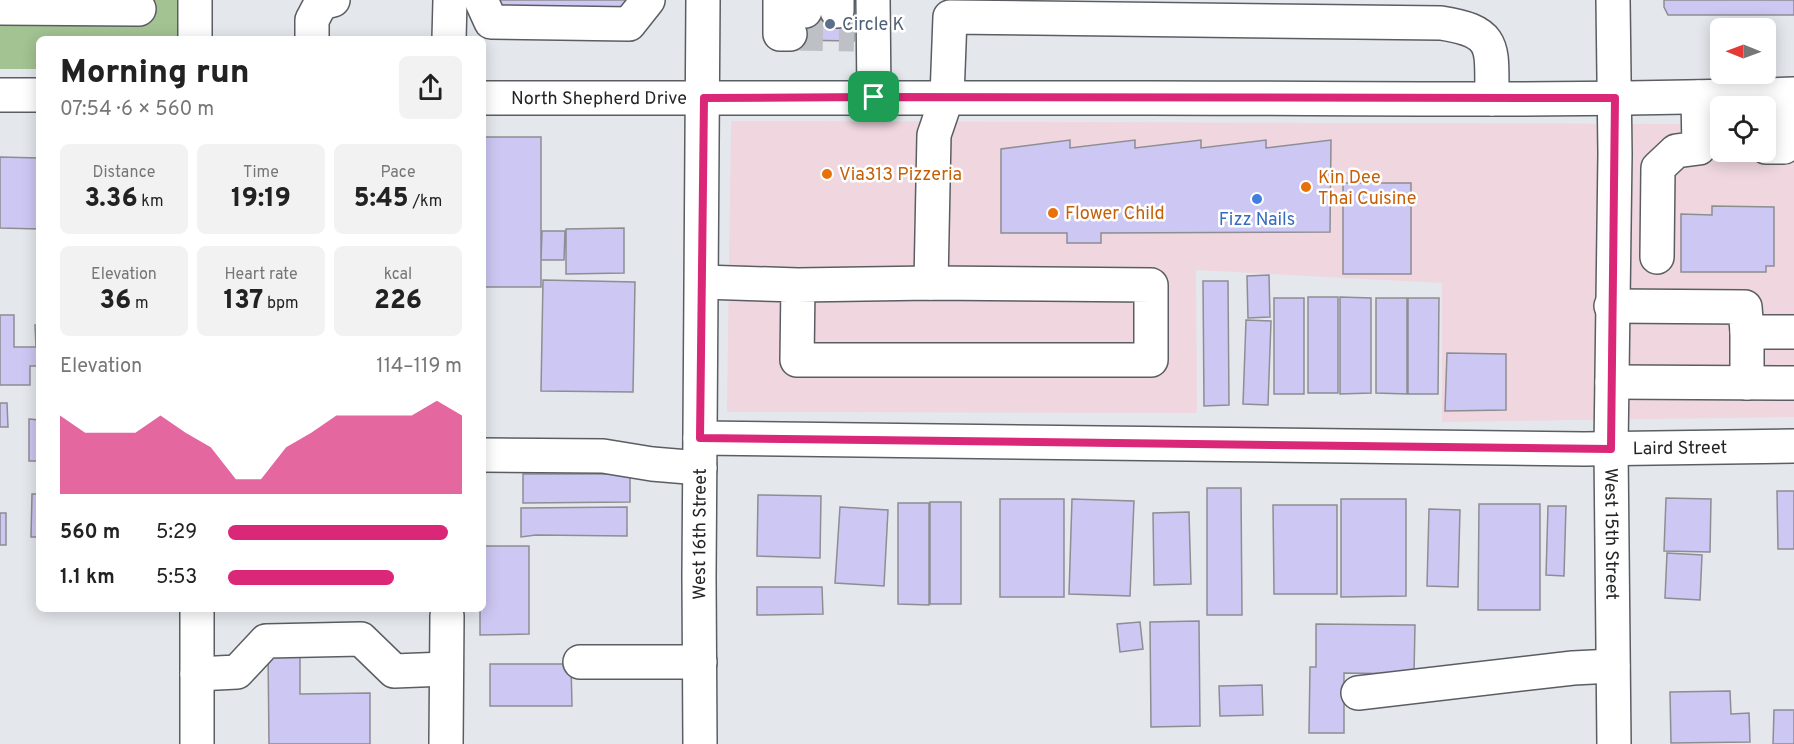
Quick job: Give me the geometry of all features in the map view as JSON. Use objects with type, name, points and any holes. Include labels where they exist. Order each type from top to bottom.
[{"type":"street","points":[[195,0],[195,36]]},
{"type":"street","points":[[312,36],[312,20],[321,3],[333,0]]},
{"type":"street","points":[[449,36],[450,0]]},
{"type":"street","points":[[480,0],[491,22],[629,24],[648,0]]},
{"type":"street","name":"West 16th Street","points":[[700,744],[703,0]]},
{"type":"street","points":[[873,0],[850,20],[874,97]]},
{"type":"street","name":"West 15th Street","points":[[1613,0],[1615,98],[1611,449],[1614,744]]},
{"type":"street","points":[[931,282],[934,135],[946,97],[950,8],[1457,26],[1484,37],[1491,54],[1492,99]]},
{"type":"street","points":[[0,9],[139,9]]},
{"type":"street","points":[[1781,147],[1790,94]]},
{"type":"street","name":"North Shepherd Drive","points":[[486,98],[1492,99],[1790,94]]},
{"type":"street","points":[[0,95],[36,95]]},
{"type":"street","points":[[1657,306],[1658,168],[1676,151],[1710,147],[1698,97]]},
{"type":"street","points":[[1612,257],[1657,257]]},
{"type":"street","points":[[702,282],[798,285],[931,282],[1150,285],[1151,360],[797,360],[798,285]]},
{"type":"street","points":[[1611,306],[1745,307],[1747,383]]},
{"type":"street","points":[[1747,332],[1794,332]]},
{"type":"street","points":[[1612,382],[1794,383]]},
{"type":"street","name":"Laird Street","points":[[486,455],[603,456],[652,464],[700,453],[1611,449],[1794,446]]},
{"type":"street","points":[[197,612],[197,744]]},
{"type":"street","points":[[446,744],[447,616]]},
{"type":"street","points":[[197,674],[237,672],[266,641],[361,639],[394,671],[446,669]]},
{"type":"street","points":[[580,662],[700,662]]},
{"type":"street","points":[[1358,693],[1573,668],[1613,666]]},
{"type":"shaded area","points":[[731,121],[1710,124],[1710,162],[1776,162],[1776,125],[1794,125],[1794,417],[1442,422],[1442,283],[1196,270],[1196,413],[727,412]]},
{"type":"green space","points":[[0,0],[177,0],[178,36],[36,36],[36,69],[0,69]]},
{"type":"building","points":[[492,0],[628,0],[619,10],[492,11]]},
{"type":"building","points":[[1664,0],[1794,0],[1794,15],[1668,15],[1664,7]]},
{"type":"building","points":[[790,11],[854,11],[854,41],[790,40]]},
{"type":"building","points":[[486,137],[541,137],[541,287],[486,287]]},
{"type":"building","points":[[1070,140],[1070,148],[1135,140],[1135,148],[1201,140],[1201,148],[1266,140],[1266,148],[1331,140],[1330,232],[1101,233],[1101,243],[1067,243],[1067,233],[1001,233],[1001,149]]},
{"type":"building","points":[[0,157],[36,158],[36,229],[0,228]]},
{"type":"building","points":[[1343,183],[1411,183],[1411,274],[1343,274]]},
{"type":"building","points":[[1712,206],[1774,207],[1774,266],[1766,266],[1766,272],[1681,272],[1681,214],[1712,215]]},
{"type":"building","points":[[624,228],[624,273],[566,274],[566,229]]},
{"type":"building","points":[[542,231],[565,231],[564,260],[541,260]]},
{"type":"building","points":[[1269,275],[1270,317],[1248,318],[1247,276]]},
{"type":"building","points":[[543,280],[635,282],[633,392],[541,391]]},
{"type":"building","points":[[1203,281],[1228,281],[1229,405],[1204,406]]},
{"type":"building","points":[[1308,297],[1338,297],[1338,393],[1308,393]]},
{"type":"building","points":[[1340,297],[1371,298],[1371,393],[1340,394]]},
{"type":"building","points":[[1274,298],[1304,298],[1304,394],[1274,394]]},
{"type":"building","points":[[1376,298],[1407,298],[1407,394],[1376,393]]},
{"type":"building","points":[[1408,298],[1439,298],[1438,394],[1408,394]]},
{"type":"building","points":[[0,315],[14,315],[14,347],[36,347],[36,366],[30,366],[30,385],[0,385]]},
{"type":"building","points":[[1246,320],[1271,321],[1268,405],[1243,404]]},
{"type":"building","points":[[1447,353],[1506,354],[1506,410],[1445,411]]},
{"type":"building","points":[[0,403],[7,403],[8,427],[0,427]]},
{"type":"building","points":[[29,419],[36,420],[36,461],[29,461]]},
{"type":"building","points":[[523,474],[630,474],[630,502],[523,503]]},
{"type":"building","points":[[1207,488],[1241,488],[1242,615],[1207,615]]},
{"type":"building","points":[[1777,491],[1794,491],[1794,549],[1778,549]]},
{"type":"building","points":[[32,494],[36,494],[36,537],[31,537]]},
{"type":"building","points":[[758,495],[821,496],[820,558],[757,556]]},
{"type":"building","points":[[1666,498],[1711,499],[1710,552],[1664,551]]},
{"type":"building","points":[[1000,499],[1064,499],[1064,597],[1000,597]]},
{"type":"building","points":[[1072,499],[1134,501],[1130,596],[1069,594]]},
{"type":"building","points":[[1341,499],[1406,499],[1406,596],[1341,597]]},
{"type":"building","points":[[930,502],[961,502],[961,604],[930,604]]},
{"type":"building","points":[[898,503],[929,503],[929,605],[898,604]]},
{"type":"building","points":[[1479,504],[1540,504],[1540,610],[1478,610]]},
{"type":"building","points":[[1273,505],[1337,505],[1337,594],[1274,594]]},
{"type":"building","points":[[1548,506],[1566,506],[1564,576],[1546,575]]},
{"type":"building","points":[[627,507],[627,536],[536,535],[521,537],[521,508]]},
{"type":"building","points":[[840,507],[888,510],[884,586],[835,583]]},
{"type":"building","points":[[1429,509],[1460,510],[1458,587],[1427,586]]},
{"type":"building","points":[[1189,512],[1191,584],[1154,585],[1153,513]]},
{"type":"building","points":[[0,513],[6,513],[6,545],[0,545]]},
{"type":"building","points":[[486,546],[529,546],[529,634],[480,635],[480,612],[486,612]]},
{"type":"building","points":[[1667,553],[1702,555],[1700,600],[1665,598]]},
{"type":"building","points":[[757,587],[822,587],[823,614],[757,615]]},
{"type":"building","points":[[1199,621],[1200,726],[1151,727],[1150,622]]},
{"type":"building","points":[[1140,622],[1143,649],[1120,652],[1117,624]]},
{"type":"building","points":[[1316,624],[1415,625],[1414,674],[1344,673],[1344,733],[1309,733],[1310,667],[1316,667]]},
{"type":"building","points":[[300,650],[300,694],[370,693],[370,744],[269,744],[268,651]]},
{"type":"building","points":[[490,664],[571,664],[572,706],[490,706]]},
{"type":"building","points":[[1262,685],[1263,715],[1220,716],[1219,686]]},
{"type":"building","points":[[1730,691],[1731,714],[1749,713],[1750,742],[1671,743],[1670,692]]},
{"type":"building","points":[[1774,710],[1794,710],[1794,744],[1773,744]]},
{"type":"tunnel","points":[[790,34],[854,35]]},
{"type":"place","name":"Circle K","points":[[830,24]]},
{"type":"place","name":"Via313 Pizzeria","points":[[827,174]]},
{"type":"place","name":"Kin Dee Thai Cuisine","points":[[1306,187]]},
{"type":"place","name":"Fizz Nails","points":[[1257,199]]},
{"type":"place","name":"Flower Child","points":[[1053,213]]},
{"type":"route","points":[[874,97],[1615,98],[1611,449],[700,438],[704,98],[874,97]]}]
